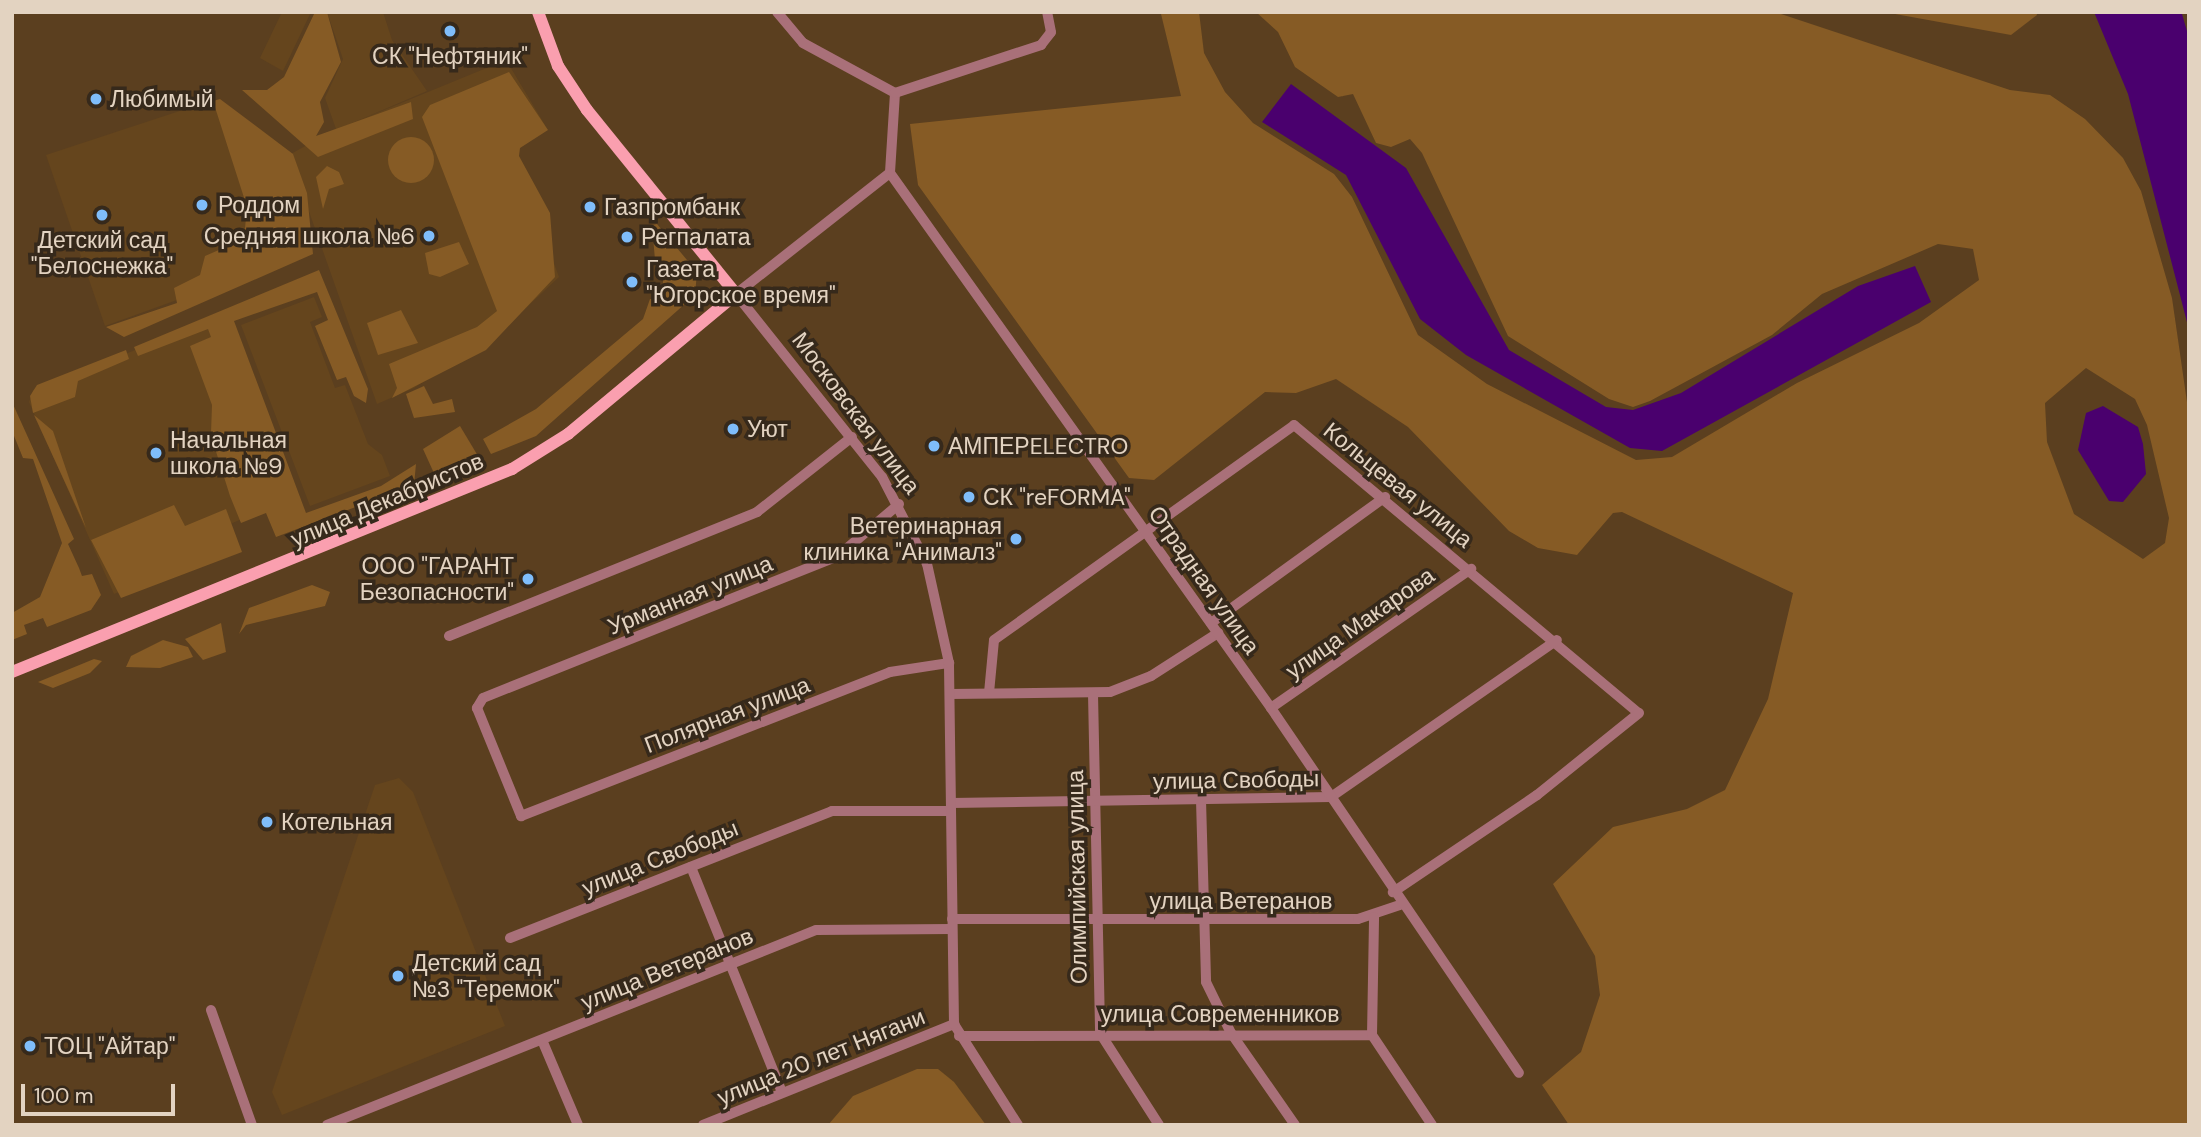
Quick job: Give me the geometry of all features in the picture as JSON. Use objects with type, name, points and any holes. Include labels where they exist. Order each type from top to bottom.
[{"type":"main road","name":"Московская улица","points":[[538,12],[558,66],[587,110],[736,294]]},
{"type":"main road","name":"улица Декабристов","points":[[12,672],[512,469],[568,434],[736,294]]},
{"type":"street","points":[[777,12],[803,43],[895,93],[1041,45],[1051,32],[1047,12]]},
{"type":"street","points":[[736,294],[890,173],[895,93]]},
{"type":"street","name":"Отрадная улица","points":[[890,173],[1271,708],[1400,905],[1519,1073]]},
{"type":"street","name":"Московская улица","points":[[736,294],[852,437],[899,504],[928,564],[949,663],[954,1024],[959,1036],[1018,1125]]},
{"type":"street","name":"Кольцевая улица","points":[[989,693],[993,640],[1294,425],[1558,640],[1639,713],[1537,795],[1393,892]]},
{"type":"street","points":[[449,636],[757,512],[852,437]]},
{"type":"street","points":[[1211,623],[1385,497]]},
{"type":"street","name":"Урманная улица","points":[[521,816],[477,708],[482,698],[838,556],[899,504]]},
{"type":"street","name":"улица Макарова","points":[[1271,708],[1471,569]]},
{"type":"street","points":[[950,694],[1093,694],[1136,683],[1218,633]]},
{"type":"street","name":"улица Свободы","points":[[510,938],[832,811],[1331,797],[1558,640]]},
{"type":"street","name":"Полярная улица","points":[[521,816],[890,673],[949,663]]},
{"type":"street","name":"Олимпийская улица","points":[[1093,694],[1093,802],[1100,1033]]},
{"type":"street","points":[[1201,800],[1202,920],[1206,982],[1231,1033],[1295,1125]]},
{"type":"street","points":[[691,867],[782,1092]]},
{"type":"street","name":"улица Ветеранов","points":[[327,1125],[828,928],[1374,917],[1400,905]]},
{"type":"street","points":[[1372,1035],[1374,917]]},
{"type":"street","points":[[211,1010],[252,1125]]},
{"type":"street","name":"улица 20 лет Нягани","points":[[703,1125],[954,1024]]},
{"type":"street","points":[[1100,1033],[1159,1125]]},
{"type":"street","name":"улица Современников","points":[[959,1036],[1100,1033],[1372,1035],[1432,1125]]},
{"type":"street","points":[[541,1040],[578,1125]]},
{"type":"shaded area","points":[[282,12],[311,12],[283,71],[260,58]]},
{"type":"shaded area","points":[[315,12],[327,12],[341,62],[320,102],[324,122],[316,136],[411,102],[413,119],[318,157],[242,90],[267,90],[284,77]]},
{"type":"shaded area","name":"Средняя школа №6","points":[[327,12],[383,12],[392,40],[427,91],[350,124],[506,60],[545,125],[512,147],[559,277],[509,324],[414,388],[377,404],[289,155],[336,129],[325,98],[343,59]]},
{"type":"shaded area","points":[[1112,12],[1199,12],[1204,53],[1225,92],[1253,123],[1334,174],[1352,197],[1418,335],[1487,384],[1636,460],[1672,457],[1797,383],[1919,323],[1979,280],[1973,249],[1938,244],[1822,294],[1772,335],[1650,401],[1633,407],[1609,399],[1508,336],[1422,153],[1410,139],[1391,147],[1376,143],[1353,94],[1338,97],[1295,67],[1278,32],[1256,12],[1775,12],[2010,90],[2050,95],[2085,119],[2123,158],[2141,191],[2172,298],[2189,416],[2189,1125],[1569,1125],[1542,1085],[1581,1052],[1600,995],[1595,956],[1553,884],[1613,827],[1687,809],[1725,790],[1768,699],[1793,593],[1622,512],[1613,513],[1577,555],[1538,548],[1509,531],[1408,427],[1336,379],[1296,393],[1265,392],[1154,480],[1129,478],[918,185],[910,124],[1181,96],[1161,14]],"holes":[[[2086,368],[2135,399],[2147,425],[2169,518],[2165,543],[2143,559],[2074,514],[2047,442],[2045,403]]]},
{"type":"shaded area","points":[[1884,12],[2036,12],[2037,15],[2011,35]]},
{"type":"shaded area","points":[[2094,12],[2182,14],[2189,38],[2189,330],[2128,94]]},
{"type":"shaded area","points":[[509,72],[548,130],[520,148],[519,156],[550,213],[555,277],[486,350],[392,398],[397,388],[389,364],[477,327],[497,311],[422,117],[430,105]]},
{"type":"shaded area","points":[[1291,84],[1406,168],[1509,350],[1606,407],[1633,410],[1681,393],[1858,286],[1915,266],[1931,302],[1662,451],[1630,448],[1466,355],[1420,319],[1346,175],[1262,122]]},
{"type":"shaded area","points":[[220,99],[293,154],[307,193],[313,254],[124,337],[106,327],[177,303],[174,288],[200,275],[205,256],[244,239],[247,207],[213,101]]},
{"type":"shaded area","points":[[213,100],[260,212],[232,280],[105,326],[46,155]]},
{"type":"shaded area","points":[[411,137],[427,144],[434,160],[427,176],[411,183],[395,176],[388,160],[395,144]]},
{"type":"shaded area","points":[[327,166],[339,172],[344,184],[329,189],[323,209],[316,177]]},
{"type":"shaded area","points":[[657,224],[697,272],[695,295],[536,436],[491,454],[483,439],[536,409],[643,319],[650,299],[662,300],[664,261],[655,260],[652,225]]},
{"type":"shaded area","points":[[459,242],[469,264],[440,277],[429,274],[425,253]]},
{"type":"shaded area","points":[[319,270],[368,389],[366,403],[354,396],[346,377],[337,380],[315,326],[328,320],[317,292],[234,321],[306,513],[381,486],[416,464],[414,485],[276,537],[266,513],[241,523],[230,496],[213,442],[218,431],[211,433],[212,405],[190,346],[211,337],[208,329],[138,356],[134,347]]},
{"type":"shaded area","points":[[314,297],[322,317],[310,322],[335,388],[345,385],[368,444],[382,455],[390,476],[310,506],[241,325]]},
{"type":"shaded area","points":[[401,310],[418,343],[378,355],[367,323]]},
{"type":"shaded area","name":"Начальная школа №9","points":[[207,322],[281,503],[230,524],[238,546],[114,594],[29,402],[33,390]]},
{"type":"shaded area","points":[[126,350],[129,359],[78,381],[75,397],[33,413],[30,396],[37,385]]},
{"type":"shaded area","points":[[424,386],[433,404],[452,399],[455,412],[414,418],[406,394]]},
{"type":"shaded area","points":[[12,402],[74,539],[68,544],[82,576],[92,574],[101,595],[91,610],[47,627],[43,618],[24,625],[27,634],[12,640],[12,613],[40,597],[62,543],[33,459],[23,458],[12,431]]},
{"type":"shaded area","points":[[2103,406],[2138,427],[2143,444],[2146,474],[2123,502],[2109,501],[2078,450],[2086,413]]},
{"type":"shaded area","points":[[34,415],[53,431],[86,528]]},
{"type":"shaded area","points":[[460,426],[481,461],[438,482],[423,449]]},
{"type":"shaded area","points":[[174,505],[185,526],[226,509],[242,552],[121,598],[91,540]]},
{"type":"shaded area","points":[[312,585],[330,592],[325,606],[246,625],[239,634],[249,608]]},
{"type":"shaded area","points":[[221,623],[226,652],[203,660],[185,639]]},
{"type":"shaded area","points":[[163,640],[188,647],[193,657],[160,668],[126,667],[131,656]]},
{"type":"shaded area","points":[[94,659],[102,661],[90,673],[53,688],[38,682]]},
{"type":"shaded area","name":"Детский сад №3 \"Теремок\"","points":[[399,778],[413,792],[505,1026],[282,1115],[272,1092],[375,785]]},
{"type":"shaded area","points":[[917,1069],[938,1069],[954,1082],[986,1125],[828,1125],[853,1096]]},
{"type":"place","name":"СК \"Нефтяник\"","points":[[450,31]]},
{"type":"place","name":"Любимый","points":[[96,99]]},
{"type":"place","name":"Роддом","points":[[202,205]]},
{"type":"place","name":"Газпромбанк","points":[[590,207]]},
{"type":"place","name":"Детский сад \"Белоснежка\"","points":[[102,215]]},
{"type":"place","name":"Средняя школа №6","points":[[429,236]]},
{"type":"place","name":"Регпалата","points":[[627,237]]},
{"type":"place","name":"Газета \"Югорское время\"","points":[[632,282]]},
{"type":"place","name":"Уют","points":[[733,429]]},
{"type":"place","name":"АМПЕРELECTRO","points":[[934,446]]},
{"type":"place","name":"Начальная школа №9","points":[[156,453]]},
{"type":"place","name":"СК \"reFORMA\"","points":[[969,497]]},
{"type":"place","name":"Ветеринарная клиника \"Анималз\"","points":[[1016,539]]},
{"type":"place","name":"ООО \"ГАРАНТ Безопасности\"","points":[[528,579]]},
{"type":"place","name":"Котельная","points":[[267,822]]},
{"type":"place","name":"Детский сад №3 \"Теремок\"","points":[[398,976]]},
{"type":"place","name":"ТОЦ \"Айтар\"","points":[[30,1046]]}]
